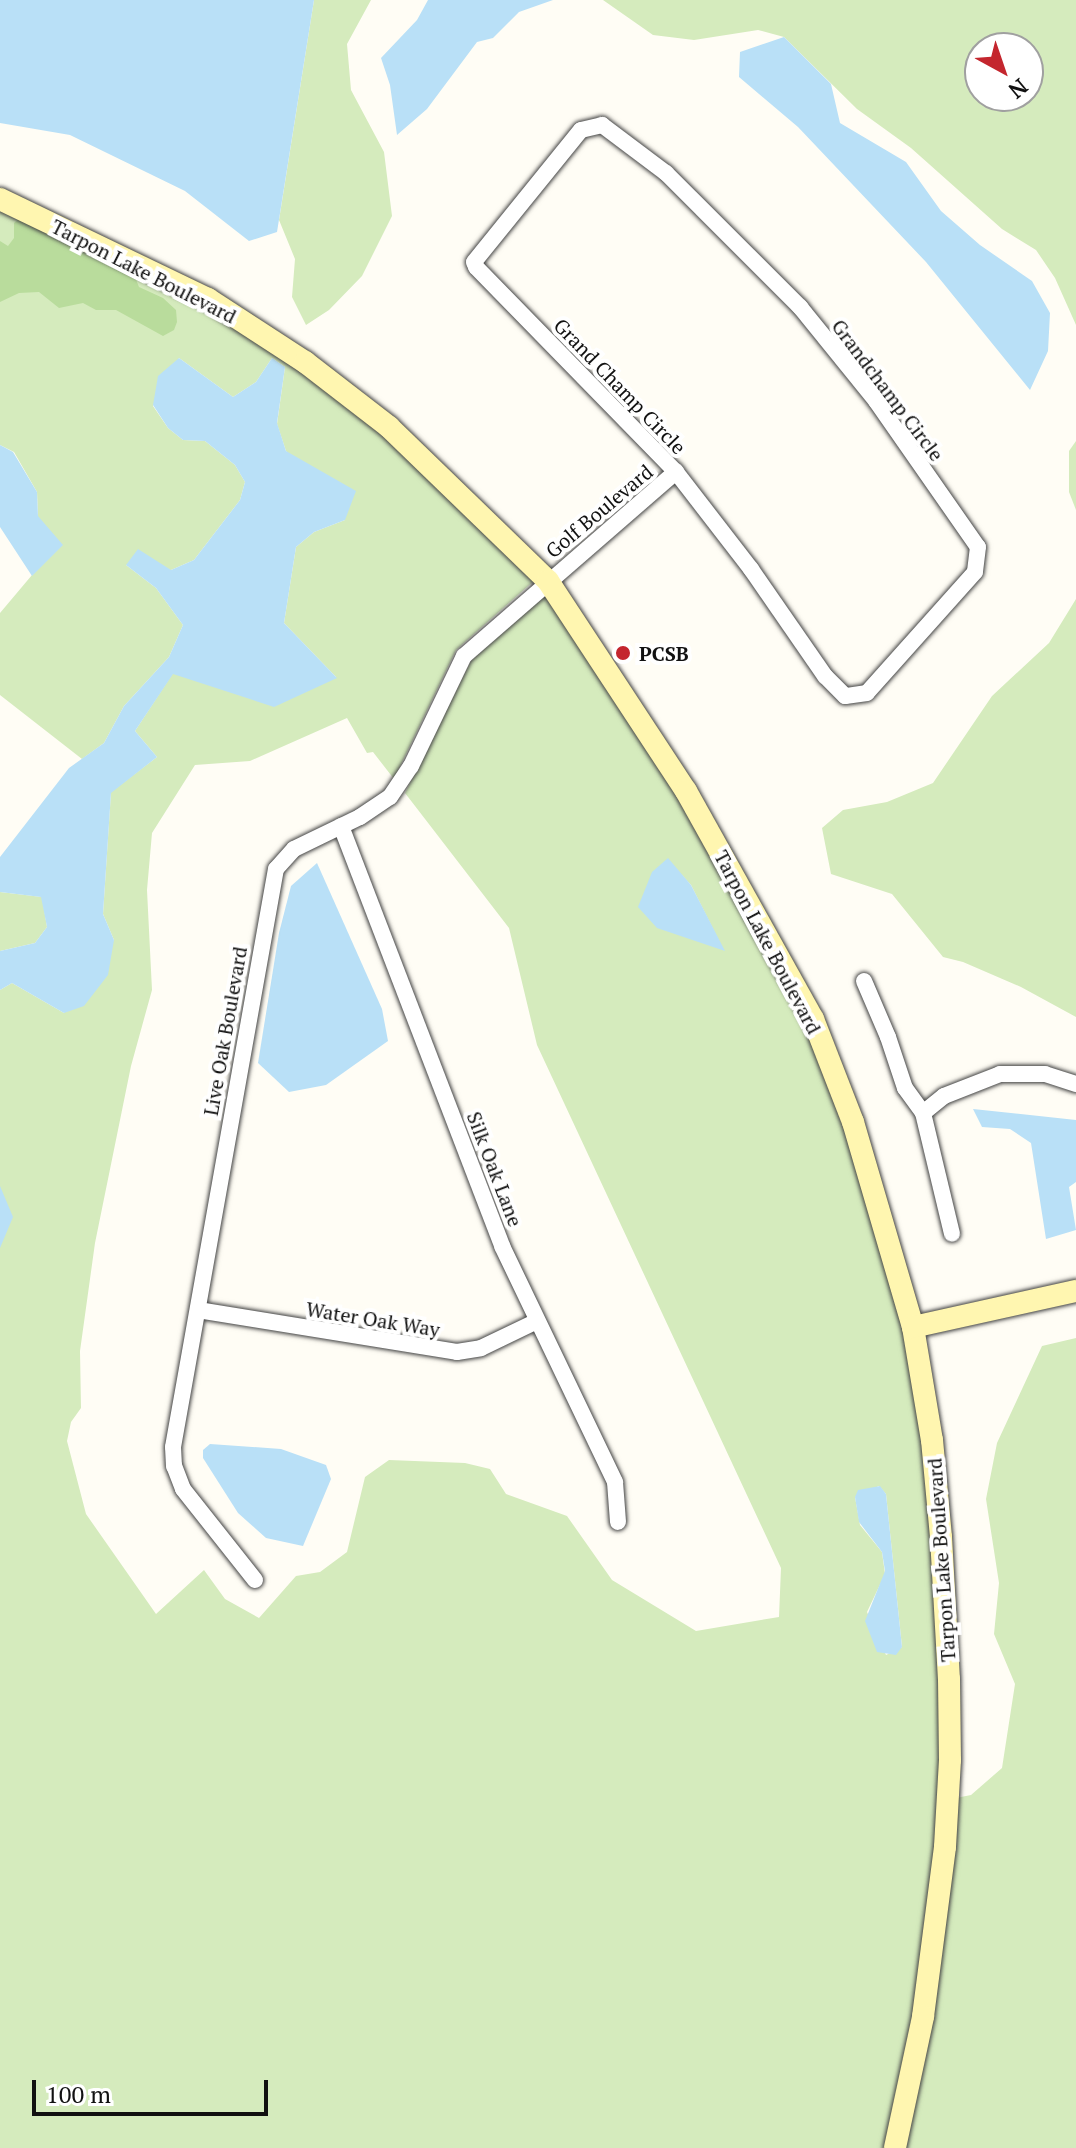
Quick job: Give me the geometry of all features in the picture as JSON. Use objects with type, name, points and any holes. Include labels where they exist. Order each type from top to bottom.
[{"type":"street","name":"Grand Champ Circle","points":[[602,125],[581,130],[474,262],[485,279],[578,368],[676,472],[751,569],[825,676],[845,696]]},
{"type":"street","name":"Grandchamp Circle","points":[[602,125],[666,173],[800,307],[876,401],[978,547],[975,572],[867,693],[845,696]]},
{"type":"street","name":"Tarpon Lake Boulevard","points":[[0,199],[208,299],[305,362],[389,427],[548,581],[686,791],[813,1019],[853,1122],[913,1327],[932,1440],[941,1537],[950,1760],[937,1927],[911,2083],[895,2148]]},
{"type":"street","name":"Golf Boulevard","points":[[548,581],[676,472]]},
{"type":"street","name":"Live Oak Boulevard","points":[[255,1580],[183,1489],[174,1466],[173,1447],[271,884],[276,869],[294,849],[390,797],[411,766],[464,656],[548,581]]},
{"type":"street","name":"Silk Oak Lane","points":[[341,826],[502,1246],[615,1482],[618,1522]]},
{"type":"street","points":[[864,981],[905,1088],[923,1113],[952,1234]]},
{"type":"street","points":[[923,1113],[944,1096],[1000,1074],[1045,1074],[1076,1084]]},
{"type":"street","points":[[913,1327],[1076,1291]]},
{"type":"street","name":"Water Oak Way","points":[[198,1310],[457,1352],[481,1348],[537,1321]]},
{"type":"green space","points":[[314,0],[371,0],[347,44],[351,90],[384,152],[392,216],[362,276],[329,310],[306,325],[292,297],[295,259],[279,220]]},
{"type":"green space","points":[[603,0],[1076,0],[1076,325],[1055,278],[1036,250],[1002,229],[911,148],[857,109],[784,37],[758,30],[694,40],[653,35]]},
{"type":"green space","points":[[0,208],[204,307],[301,369],[384,434],[536,579],[456,650],[394,779],[373,752],[367,753],[347,718],[250,761],[195,765],[152,833],[147,890],[152,990],[131,1066],[95,1243],[80,1351],[81,1408],[71,1422],[67,1441],[86,1514],[156,1614],[204,1570],[225,1599],[259,1618],[296,1576],[320,1572],[347,1552],[365,1477],[389,1460],[465,1463],[490,1469],[506,1494],[567,1516],[612,1580],[696,1631],[779,1617],[781,1568],[537,1045],[509,928],[405,793],[471,661],[547,594],[679,795],[805,1022],[845,1124],[905,1328],[924,1440],[933,1537],[941,1758],[936,1845],[915,2014],[886,2148],[0,2148],[0,990],[12,983],[64,1013],[114,940],[103,914],[111,792],[157,757],[135,731],[173,673],[229,690],[336,677],[284,623],[296,547],[314,532],[345,520],[286,451],[277,424],[285,367],[272,358],[256,382],[233,397],[179,358],[153,406],[168,428],[183,440],[205,441],[235,465],[245,482],[240,500],[194,560],[171,570],[126,565],[156,588],[183,625],[169,657],[124,706],[104,743],[82,759],[0,695],[0,613],[32,575],[38,516],[37,492],[14,452],[0,445]],"holes":[[[667,859],[691,885],[724,951]],[[879,1486],[886,1494],[902,1647],[886,1655],[867,1612],[885,1574],[882,1552],[860,1525],[855,1497]]]},
{"type":"green space","points":[[19,219],[133,272],[139,287],[163,298],[176,310],[174,330],[163,336],[116,310],[96,310],[83,303],[59,308],[39,292],[19,293],[0,302],[0,241],[8,246],[14,238],[14,223]]},
{"type":"green space","points":[[1076,441],[1076,510],[1069,492],[1069,451]]},
{"type":"green space","points":[[1076,599],[1076,1017],[1021,987],[963,962],[943,957],[892,894],[831,874],[822,828],[843,810],[887,802],[933,783],[992,696],[1049,643]]},
{"type":"green space","points":[[0,892],[42,897],[47,927],[35,943],[0,951]]},
{"type":"green space","points":[[1076,1338],[1076,2148],[904,2148],[932,2019],[956,1798],[971,1795],[1002,1768],[1015,1684],[994,1634],[999,1583],[986,1499],[997,1443],[1042,1346]]},
{"type":"water","points":[[0,0],[314,0],[277,232],[249,241],[185,191],[70,135],[0,123]]},
{"type":"water","points":[[428,0],[553,0],[519,12],[493,38],[477,42],[427,109],[397,135],[390,85],[381,58],[417,20]]},
{"type":"water","points":[[784,37],[831,84],[840,123],[906,162],[941,211],[980,245],[1032,281],[1050,313],[1048,351],[1030,390],[926,262],[798,127],[739,77],[740,52]]},
{"type":"water","points":[[179,358],[233,397],[256,382],[272,358],[285,367],[277,423],[286,451],[356,491],[345,520],[314,532],[296,547],[284,623],[337,678],[274,707],[173,674],[135,731],[157,757],[111,793],[103,914],[114,940],[108,975],[84,1006],[64,1013],[12,983],[0,990],[0,951],[35,943],[47,927],[41,897],[0,892],[0,857],[69,768],[104,743],[124,706],[169,657],[183,625],[156,588],[126,565],[138,549],[171,570],[194,560],[240,500],[245,482],[235,465],[205,441],[183,440],[168,428],[153,405],[158,376]]},
{"type":"water","points":[[0,445],[13,452],[37,492],[38,516],[63,545],[32,576],[0,527]]},
{"type":"water","points":[[668,858],[691,885],[725,951],[657,928],[638,907],[652,872]]},
{"type":"water","points":[[317,863],[382,1009],[388,1041],[326,1085],[289,1092],[258,1063],[279,933],[291,886]]},
{"type":"water","points":[[973,1109],[1076,1120],[1076,1182],[1069,1187],[1076,1230],[1046,1239],[1031,1143],[1010,1129],[982,1127]]},
{"type":"water","points":[[0,1186],[13,1217],[0,1248]]},
{"type":"water","points":[[210,1444],[281,1449],[326,1465],[331,1479],[303,1546],[266,1538],[238,1513],[203,1458],[203,1450]]},
{"type":"water","points":[[880,1486],[886,1494],[902,1647],[896,1655],[877,1652],[865,1621],[885,1571],[882,1552],[859,1522],[855,1497],[858,1490]]},
{"type":"place","name":"PCSB","points":[[623,653]]}]
